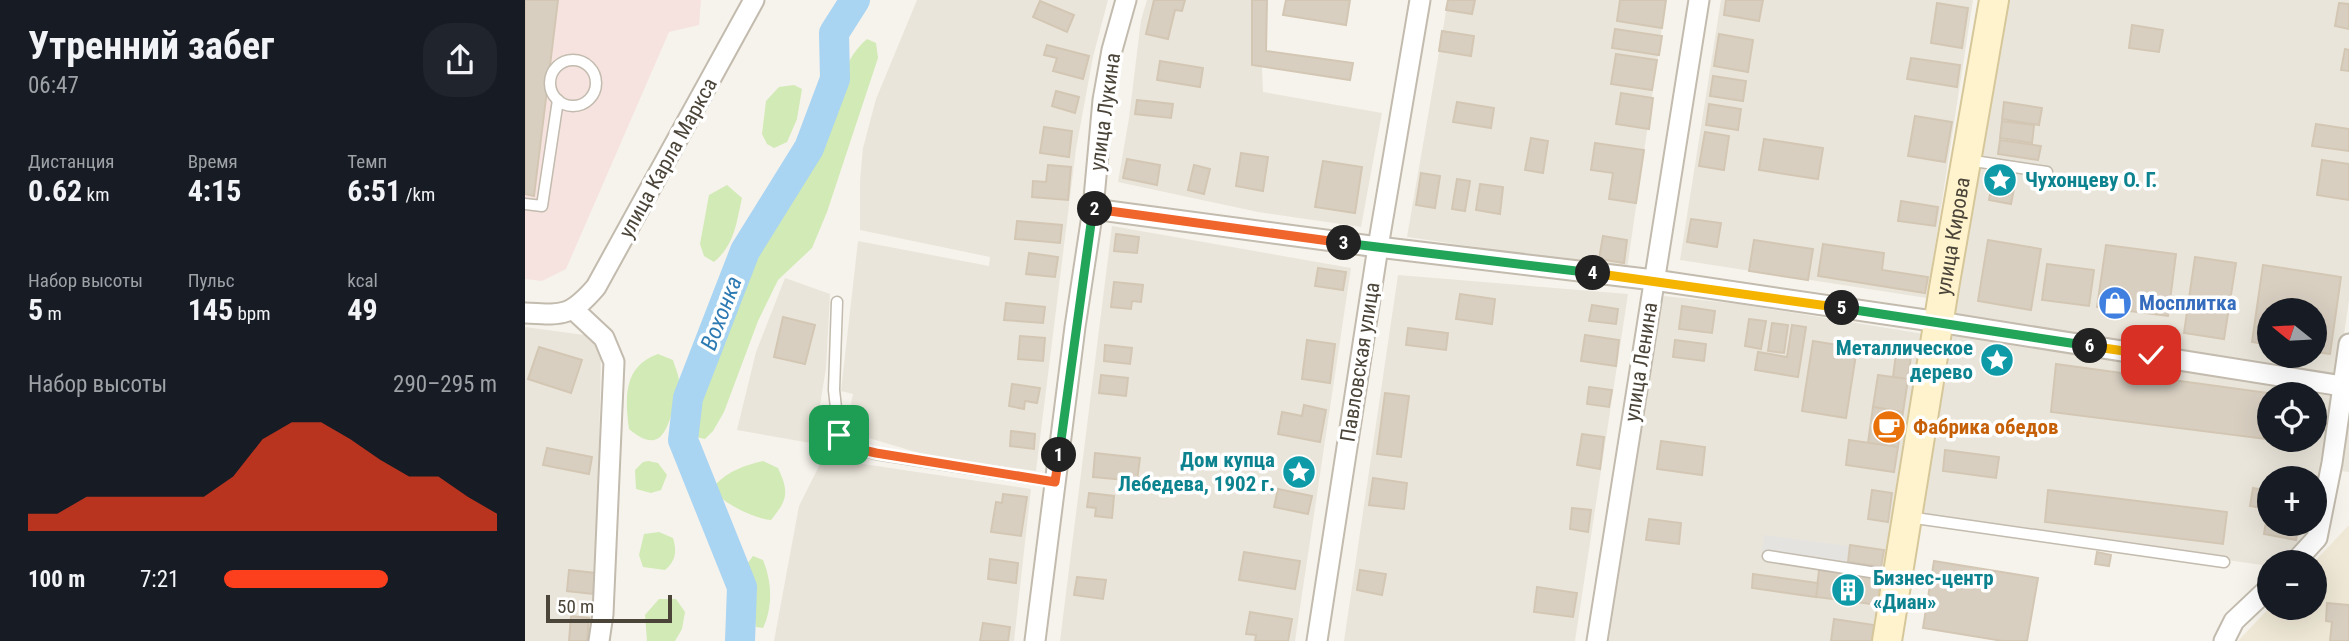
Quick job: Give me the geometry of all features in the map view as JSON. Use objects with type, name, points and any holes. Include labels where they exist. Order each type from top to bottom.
[{"type":"street","name":"улица Карла Маркса","points":[[573,309],[596,287],[609,266],[754,0]]},
{"type":"street","name":"улица Лукина","points":[[1035,641],[1093,209],[1103,100],[1112,50],[1126,0]]},
{"type":"street","name":"Павловская улица","points":[[1317,641],[1378,247],[1420,0]]},
{"type":"street","name":"улица Ленина","points":[[1597,641],[1699,0]]},
{"type":"street","name":"улица Кирова","points":[[1887,641],[1994,0]]},
{"type":"street","points":[[1093,209],[1654,280],[1939,321],[2346,387]]},
{"type":"street","points":[[525,313],[560,315],[573,309],[604,338],[614,362],[603,614],[599,641]]},
{"type":"street","points":[[2306,550],[2317,538],[2346,387],[2349,344]]},
{"type":"street","points":[[2224,641],[2234,621],[2257,599]]},
{"type":"lane","points":[[525,204],[543,206],[558,100],[550,81],[556,68],[576,60],[590,67],[596,81],[596,89],[587,102],[572,106],[558,100]]},
{"type":"lane","points":[[1967,160],[2046,172]]},
{"type":"lane","points":[[837,302],[834,390],[839,435],[850,447],[1055,482]]},
{"type":"lane","points":[[1908,517],[2224,562]]},
{"type":"lane","points":[[1768,556],[1898,576]]},
{"type":"shaded area","points":[[525,0],[701,0],[699,25],[669,32],[566,269],[542,281],[525,279]]},
{"type":"shaded area","points":[[917,0],[1108,0],[1093,57],[1076,149],[1036,471],[933,457],[845,431],[853,394],[841,391],[858,241],[989,266],[990,257],[860,230],[863,148],[876,99]]},
{"type":"shaded area","points":[[1147,0],[1252,0],[1252,65],[1262,67],[1263,92],[1382,113],[1361,227],[1258,212],[1118,182],[1141,20]]},
{"type":"shaded area","points":[[1448,0],[1666,0],[1627,269],[1407,237]]},
{"type":"shaded area","points":[[1721,0],[1973,0],[1927,298],[1680,260]]},
{"type":"shaded area","points":[[1997,0],[2349,0],[2349,300],[2336,391],[2349,393],[2349,472],[2327,470],[2327,466],[2257,466],[2257,536],[2310,536],[2298,550],[2257,550],[2257,564],[1922,518]]},
{"type":"shaded area","points":[[1112,226],[1351,268],[1295,641],[1060,641]]},
{"type":"shaded area","points":[[1398,275],[1628,294],[1575,641],[1344,641]]},
{"type":"shaded area","points":[[785,278],[830,294],[826,368],[818,418],[826,433],[822,445],[737,430],[756,352]]},
{"type":"shaded area","points":[[1664,296],[1739,304],[1924,334],[1882,641],[1609,641],[1657,304]]},
{"type":"shaded area","points":[[525,327],[592,336],[601,353],[596,602],[592,641],[525,641]]},
{"type":"shaded area","points":[[823,458],[1031,489],[1014,641],[774,641],[799,506]]},
{"type":"shaded area","points":[[2349,525],[2349,641],[2238,641],[2258,620],[2327,620],[2325,550]]},
{"type":"shaded area","points":[[1764,535],[1849,546],[1846,570],[1761,559]]},
{"type":"green space","points":[[867,39],[876,43],[878,58],[827,212],[812,248],[778,280],[758,321],[724,412],[705,439],[696,437],[693,421],[695,400],[733,302],[757,253],[821,140],[849,61]]},
{"type":"green space","points":[[794,85],[802,89],[797,119],[787,142],[774,148],[767,144],[762,134],[766,101],[779,87]]},
{"type":"green space","points":[[727,185],[742,198],[731,241],[714,262],[704,256],[700,244],[709,195]]},
{"type":"green space","points":[[658,354],[673,360],[679,385],[666,428],[658,438],[652,440],[638,436],[629,429],[627,395],[632,375],[638,366]]},
{"type":"green space","points":[[648,461],[658,463],[667,475],[661,490],[651,493],[636,489],[635,470]]},
{"type":"green space","points":[[763,461],[778,468],[785,489],[784,501],[771,520],[751,515],[729,503],[718,495],[716,484],[738,469]]},
{"type":"green space","points":[[659,532],[673,538],[673,559],[665,570],[643,567],[639,555],[644,534]]},
{"type":"green space","points":[[753,556],[763,560],[770,586],[770,603],[763,628],[756,627],[747,564]]},
{"type":"green space","points":[[659,599],[676,599],[685,612],[682,629],[675,641],[647,641],[645,615]]},
{"type":"building","points":[[525,0],[558,0],[534,196],[525,194]]},
{"type":"building","points":[[1154,0],[1185,0],[1182,11],[1175,10],[1168,39],[1146,34]]},
{"type":"building","points":[[1252,0],[1267,0],[1266,51],[1353,63],[1350,80],[1252,65]]},
{"type":"building","points":[[1286,0],[1350,0],[1346,25],[1283,15]]},
{"type":"building","points":[[1448,0],[1475,0],[1472,14],[1446,10]]},
{"type":"building","points":[[1620,0],[1666,0],[1662,28],[1617,21]]},
{"type":"building","points":[[1726,0],[1763,0],[1759,21],[1724,15]]},
{"type":"building","points":[[1040,1],[1074,15],[1067,32],[1033,17]]},
{"type":"building","points":[[1937,3],[1968,8],[1962,48],[1931,43]]},
{"type":"building","points":[[2339,3],[2349,4],[2349,29],[2335,26]]},
{"type":"building","points":[[2132,25],[2163,30],[2159,52],[2129,48]]},
{"type":"building","points":[[1615,29],[1662,36],[1659,55],[1612,48]]},
{"type":"building","points":[[1442,31],[1474,36],[1471,56],[1439,51]]},
{"type":"building","points":[[1719,34],[1753,40],[1748,72],[1714,66]]},
{"type":"building","points":[[1047,45],[1089,56],[1083,79],[1053,71],[1057,58],[1044,55]]},
{"type":"building","points":[[2345,49],[2349,50],[2349,71],[2341,70]]},
{"type":"building","points":[[1616,54],[1657,60],[1652,90],[1611,84]]},
{"type":"building","points":[[1911,58],[1960,65],[1957,87],[1907,79]]},
{"type":"building","points":[[1160,61],[1203,68],[1200,87],[1157,80]]},
{"type":"building","points":[[1713,76],[1746,81],[1743,101],[1710,96]]},
{"type":"building","points":[[1056,91],[1079,97],[1075,113],[1052,106]]},
{"type":"building","points":[[1621,93],[1653,98],[1649,129],[1616,124]]},
{"type":"building","points":[[1137,100],[1173,104],[1171,118],[1135,114]]},
{"type":"building","points":[[1457,102],[1494,108],[1491,128],[1453,122]]},
{"type":"building","points":[[2004,102],[2042,108],[2039,125],[2002,119]]},
{"type":"building","points":[[1709,104],[1741,109],[1738,130],[1706,125]]},
{"type":"building","points":[[1915,116],[1952,122],[1945,162],[1908,156]]},
{"type":"building","points":[[2002,121],[2034,125],[2032,143],[2000,138]]},
{"type":"building","points":[[2316,124],[2349,129],[2349,151],[2312,146]]},
{"type":"building","points":[[1044,127],[1072,131],[1069,157],[1040,153]]},
{"type":"building","points":[[1705,132],[1729,136],[1724,170],[1699,166]]},
{"type":"building","points":[[1531,138],[1548,141],[1543,173],[1525,170]]},
{"type":"building","points":[[1764,139],[1823,148],[1818,179],[1759,170]]},
{"type":"building","points":[[2000,140],[2041,146],[2038,160],[1998,154]]},
{"type":"building","points":[[1595,143],[1644,150],[1636,203],[1609,199],[1613,173],[1591,170]]},
{"type":"building","points":[[1241,153],[1268,157],[1263,191],[1236,186]]},
{"type":"building","points":[[1127,159],[1160,165],[1157,185],[1123,178]]},
{"type":"building","points":[[2322,160],[2349,164],[2349,200],[2317,195]]},
{"type":"building","points":[[1323,161],[1362,167],[1355,213],[1315,207]]},
{"type":"building","points":[[1048,165],[1071,167],[1068,200],[1032,197],[1033,181],[1046,182]]},
{"type":"building","points":[[1194,165],[1210,169],[1204,194],[1188,190]]},
{"type":"building","points":[[1421,173],[1440,176],[1435,208],[1416,205]]},
{"type":"building","points":[[1994,174],[2016,179],[2011,204],[1989,200]]},
{"type":"building","points":[[1457,179],[1470,181],[1465,211],[1452,209]]},
{"type":"building","points":[[1480,184],[1503,187],[1500,214],[1476,210]]},
{"type":"building","points":[[1901,201],[1938,207],[1935,226],[1898,221]]},
{"type":"building","points":[[1691,219],[1721,223],[1717,247],[1687,242]]},
{"type":"building","points":[[1017,221],[1062,225],[1060,243],[1015,239]]},
{"type":"building","points":[[1116,234],[1139,237],[1137,253],[1114,251]]},
{"type":"building","points":[[1603,236],[1627,240],[1624,263],[1599,259]]},
{"type":"building","points":[[1754,240],[1813,249],[1808,280],[1749,271]]},
{"type":"building","points":[[1988,240],[2041,249],[2031,310],[1978,301]]},
{"type":"building","points":[[1823,244],[1884,253],[1882,270],[1928,277],[1925,293],[1818,276]]},
{"type":"building","points":[[2106,245],[2176,254],[2168,316],[2097,307]]},
{"type":"building","points":[[1029,253],[1058,257],[1055,277],[1026,274]]},
{"type":"building","points":[[2195,257],[2236,263],[2224,339],[2184,333]]},
{"type":"building","points":[[2047,264],[2094,270],[2089,306],[2042,300]]},
{"type":"building","points":[[2263,265],[2341,277],[2330,354],[2327,354],[2327,298],[2258,298]]},
{"type":"building","points":[[1318,268],[1346,272],[1343,290],[1315,286]]},
{"type":"building","points":[[1114,282],[1143,285],[1141,302],[1132,301],[1131,309],[1111,307]]},
{"type":"building","points":[[1460,294],[1495,299],[1492,324],[1456,319]]},
{"type":"building","points":[[1006,303],[1045,307],[1043,323],[1004,320]]},
{"type":"building","points":[[1592,305],[1618,309],[1616,324],[1589,321]]},
{"type":"building","points":[[1682,306],[1715,311],[1712,333],[1679,329]]},
{"type":"building","points":[[2257,307],[2257,343],[2252,342]]},
{"type":"building","points":[[783,317],[815,325],[805,364],[774,357]]},
{"type":"building","points":[[1749,319],[1766,321],[1761,349],[1745,346]]},
{"type":"building","points":[[1772,323],[1788,325],[1784,353],[1768,351]]},
{"type":"building","points":[[1792,325],[1806,327],[1798,377],[1755,370],[1758,352],[1787,357]]},
{"type":"building","points":[[1408,328],[1448,333],[1446,350],[1406,345]]},
{"type":"building","points":[[1585,335],[1619,340],[1616,366],[1581,361]]},
{"type":"building","points":[[1020,336],[1045,338],[1043,361],[1018,359]]},
{"type":"building","points":[[1307,340],[1335,344],[1330,383],[1302,379]]},
{"type":"building","points":[[1675,340],[1706,344],[1704,361],[1673,357]]},
{"type":"building","points":[[1813,341],[1857,348],[1846,418],[1802,411]]},
{"type":"building","points":[[1105,345],[1132,348],[1130,364],[1104,361]]},
{"type":"building","points":[[1897,346],[1912,348],[1908,379],[1893,377]]},
{"type":"building","points":[[539,347],[582,360],[571,393],[528,379]]},
{"type":"building","points":[[2056,364],[2257,392],[2257,438],[2051,412]]},
{"type":"building","points":[[1101,375],[1128,378],[1126,396],[1099,393]]},
{"type":"building","points":[[1878,375],[1908,379],[1903,412],[1873,407]]},
{"type":"building","points":[[1012,384],[1040,388],[1037,403],[1025,401],[1024,409],[1009,406]]},
{"type":"building","points":[[1589,387],[1612,390],[1609,407],[1587,404]]},
{"type":"building","points":[[1385,393],[1409,396],[1401,457],[1377,454]]},
{"type":"building","points":[[1304,405],[1326,410],[1320,442],[1278,434],[1282,412],[1302,416]]},
{"type":"building","points":[[1873,407],[1903,412],[1898,447],[1868,443]]},
{"type":"building","points":[[1011,431],[1035,434],[1034,449],[1010,446]]},
{"type":"building","points":[[1582,434],[1604,437],[1600,469],[1577,465]]},
{"type":"building","points":[[1849,440],[1898,447],[1894,472],[1846,465]]},
{"type":"building","points":[[1661,441],[1705,447],[1702,475],[1657,469]]},
{"type":"building","points":[[547,448],[592,457],[589,474],[543,465]]},
{"type":"building","points":[[1945,450],[1999,457],[1996,478],[1943,471]]},
{"type":"building","points":[[1095,453],[1140,458],[1137,481],[1093,477]]},
{"type":"building","points":[[1373,478],[1407,483],[1404,509],[1369,505]]},
{"type":"building","points":[[2253,488],[2257,489],[2257,507],[2250,506]]},
{"type":"building","points":[[1278,489],[1312,496],[1308,514],[1274,507]]},
{"type":"building","points":[[1872,490],[1892,493],[1888,522],[1868,519]]},
{"type":"building","points":[[2048,490],[2227,512],[2223,544],[2045,522]]},
{"type":"building","points":[[1089,493],[1114,496],[1112,518],[1095,516],[1096,508],[1087,507]]},
{"type":"building","points":[[1003,494],[1027,497],[1021,536],[991,532],[996,502],[1002,503]]},
{"type":"building","points":[[1572,508],[1591,510],[1588,532],[1570,529]]},
{"type":"building","points":[[1649,519],[1681,523],[1679,544],[1646,540]]},
{"type":"building","points":[[2275,536],[2297,536],[2296,540]]},
{"type":"building","points":[[1850,545],[1884,550],[1881,567],[1848,562]]},
{"type":"building","points":[[1244,552],[1300,561],[1295,589],[1239,580]]},
{"type":"building","points":[[2097,552],[2111,555],[2109,566],[2095,564]]},
{"type":"building","points":[[990,559],[1018,563],[1016,583],[988,579]]},
{"type":"building","points":[[1934,561],[2038,578],[2027,641],[2003,641],[1923,628]]},
{"type":"building","points":[[569,570],[595,573],[593,594],[567,591]]},
{"type":"building","points":[[1360,570],[1386,574],[1382,595],[1357,590]]},
{"type":"building","name":"Бизнес-центр «Диан»","points":[[1819,570],[1881,579],[1878,605],[1816,597]]},
{"type":"building","points":[[1753,574],[1818,583],[1816,597],[1752,588]]},
{"type":"building","points":[[1077,577],[1106,580],[1103,599],[1074,595]]},
{"type":"building","points":[[1537,587],[1577,593],[1573,617],[1534,612]]},
{"type":"building","points":[[2327,603],[2349,605],[2349,641],[2330,641],[2332,622],[2326,621]]},
{"type":"building","points":[[1250,612],[1292,619],[1288,641],[1255,641],[1256,635],[1246,634]]},
{"type":"building","points":[[571,616],[589,618],[587,641],[569,641]]},
{"type":"building","points":[[1834,619],[1874,625],[1872,641],[1831,641]]},
{"type":"building","points":[[983,623],[1010,627],[1008,641],[980,641]]},
{"type":"waterway","name":"Вохонка","points":[[740,641],[742,587],[683,440],[688,398],[745,251],[809,148],[835,79],[834,33],[855,0]]},
{"type":"place","name":"Чухонцеву О. Г.","points":[[2000,180]]},
{"type":"place","name":"Мосплитка","points":[[2115,303]]},
{"type":"place","name":"Металлическое дерево","points":[[1997,360]]},
{"type":"place","name":"Фабрика обедов","points":[[1889,427]]},
{"type":"place","name":"Дом купца Лебедева, 1902 г.","points":[[1299,472]]},
{"type":"place","name":"Бизнес-центр «Диан»","points":[[1848,590]]},
{"type":"route","points":[[839,435],[850,447],[876,453],[1055,482],[1093,209],[1654,280],[2151,355]]}]
